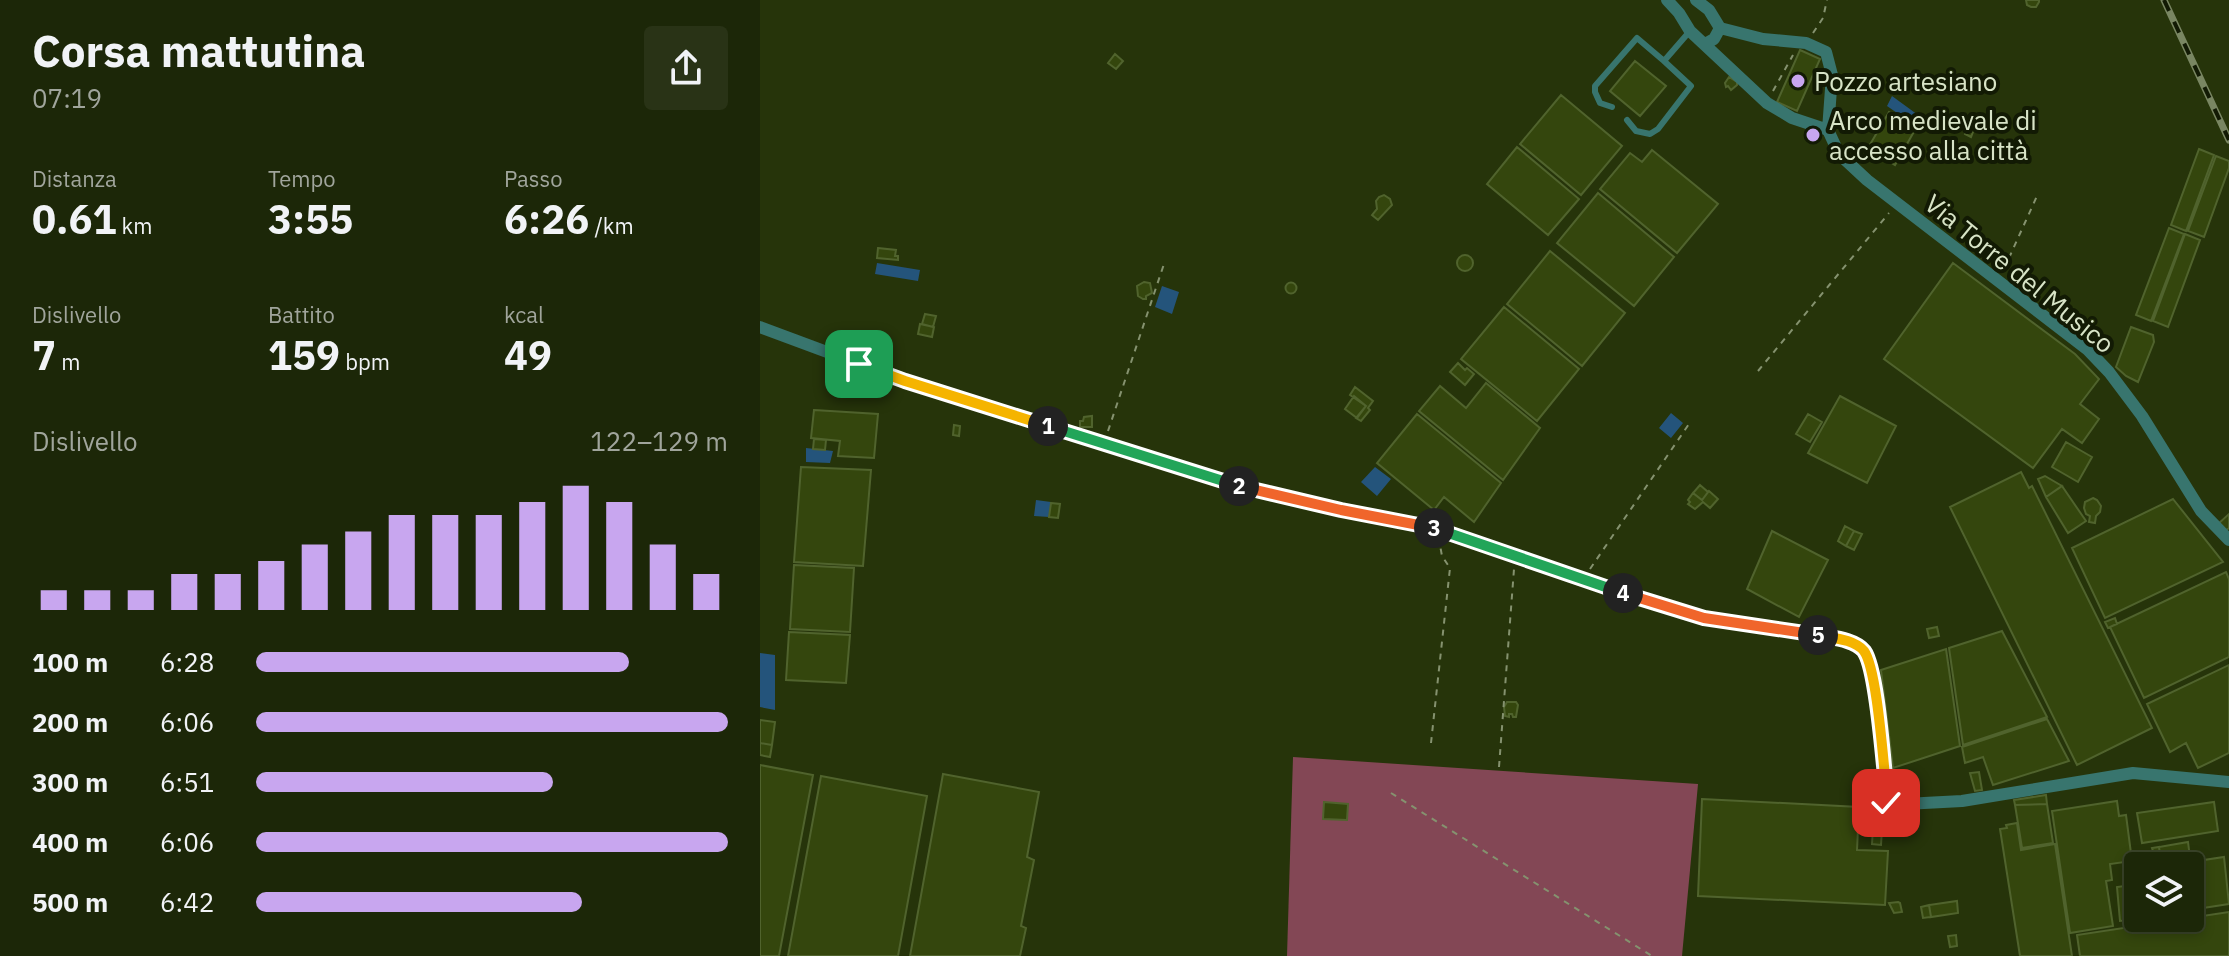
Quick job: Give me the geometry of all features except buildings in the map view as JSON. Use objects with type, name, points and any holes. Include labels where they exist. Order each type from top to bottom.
[{"type":"street","points":[[1667,0],[1690,31],[1767,103],[1792,118],[1828,130],[1832,75],[1826,52],[1806,43],[1763,39],[1720,28],[1709,10],[1696,0]]},
{"type":"street","points":[[1679,13],[1687,0]]},
{"type":"street","points":[[1705,44],[1714,39],[1720,28]]},
{"type":"street","name":"Via Torre del Musico","points":[[1828,130],[1839,154],[1867,180],[2088,350],[2142,416],[2201,511],[2229,540]]},
{"type":"street","points":[[760,327],[905,381],[1230,484],[1435,528],[1585,581],[1704,618],[1804,632],[1853,643],[1864,652],[1872,676],[1886,786],[1894,800],[1905,804],[1962,801],[2133,773],[2229,782]]},
{"type":"lane","points":[[1664,61],[1690,31]]},
{"type":"lane","points":[[1612,107],[1600,103],[1595,86],[1637,38],[1691,86],[1658,129],[1650,134],[1636,131],[1627,120]]},
{"type":"path","points":[[1767,103],[1796,49],[1806,43],[1823,18],[1827,0]]},
{"type":"path","points":[[1999,281],[2037,196]]},
{"type":"path","points":[[1758,371],[1897,203]]},
{"type":"path","points":[[1104,444],[1165,261]]},
{"type":"path","points":[[1585,581],[1591,565],[1691,421]]},
{"type":"path","points":[[1431,743],[1450,568],[1442,556],[1435,528]]},
{"type":"path","points":[[1499,767],[1515,556]]},
{"type":"path","points":[[1391,793],[1652,956]]},
{"type":"path","points":[[1865,829],[1886,803],[1894,800]]},
{"type":"shaded area","points":[[1293,757],[1698,784],[1682,956],[1287,956]]},
{"type":"water","points":[[1892,96],[1918,115],[1913,124],[1887,106]]},
{"type":"water","points":[[877,263],[920,270],[918,281],[875,274]]},
{"type":"water","points":[[1162,286],[1179,292],[1172,314],[1155,307]]},
{"type":"water","points":[[1671,413],[1683,423],[1671,438],[1659,428]]},
{"type":"water","points":[[806,448],[833,451],[830,463],[806,462]]},
{"type":"water","points":[[1375,467],[1391,479],[1377,496],[1361,482]]},
{"type":"water","points":[[1036,500],[1051,502],[1049,517],[1034,516]]},
{"type":"water","points":[[760,653],[775,655],[775,710],[760,707]]},
{"type":"railway","points":[[2164,0],[2229,140]]},
{"type":"place","name":"Pozzo artesiano","points":[[1798,81]]},
{"type":"place","name":"Arco medievale di accesso alla città","points":[[1813,135]]},
{"type":"route","points":[[859,364],[1230,484],[1435,528],[1585,581],[1704,618],[1804,632],[1853,643],[1864,652],[1872,676],[1886,786],[1894,800],[1886,803]]}]
